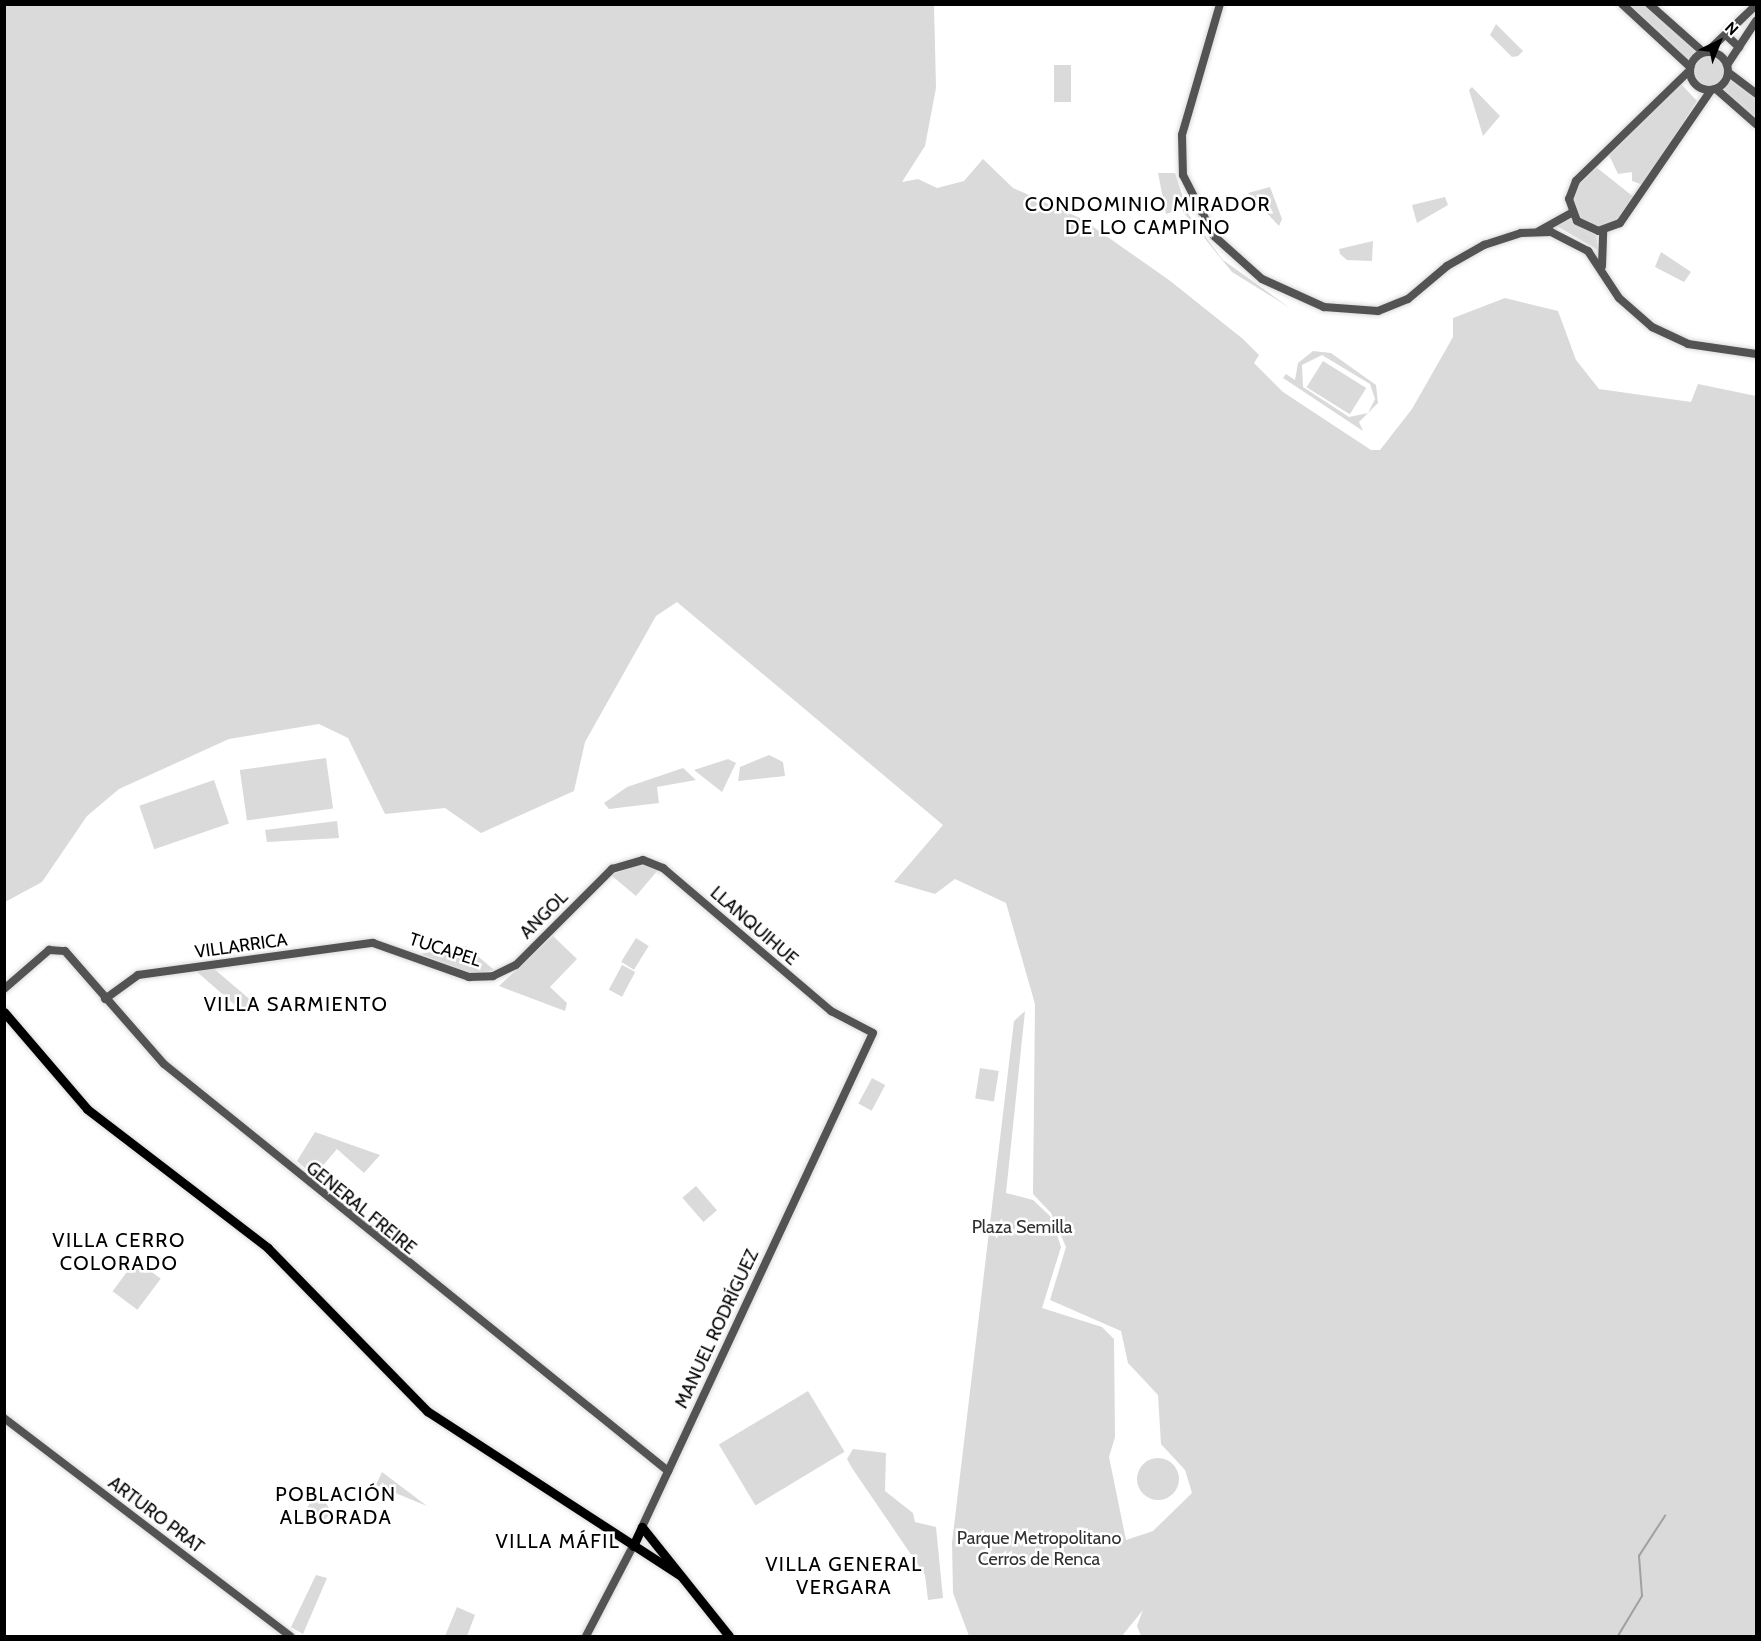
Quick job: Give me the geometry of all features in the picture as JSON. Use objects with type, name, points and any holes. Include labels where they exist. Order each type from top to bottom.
[{"type":"main road","points":[[4,1012],[87,1109],[268,1248],[427,1411],[680,1575]]},
{"type":"main road","points":[[4,1020],[15,1024]]},
{"type":"main road","points":[[642,1527],[729,1636]]},
{"type":"main road","name":"MANUEL RODRÍGUEZ","points":[[633,1546],[642,1527]]},
{"type":"street","points":[[1220,4],[1182,135],[1183,175],[1214,236],[1262,279],[1324,307],[1378,311],[1408,299],[1477,249],[1538,231],[1572,213]]},
{"type":"street","points":[[1622,4],[1690,69],[1694,83],[1713,90],[1756,124]]},
{"type":"street","points":[[1649,4],[1756,93]]},
{"type":"street","points":[[1756,5],[1576,181],[1570,194],[1572,213],[1585,227],[1603,231],[1626,217],[1728,69],[1756,21]]},
{"type":"street","points":[[1726,35],[1740,47]]},
{"type":"street","points":[[1538,231],[1574,240],[1602,266],[1627,308],[1662,334],[1697,346],[1756,354]]},
{"type":"street","points":[[1602,266],[1603,231]]},
{"type":"street","name":"LLANQUIHUE","points":[[612,869],[643,860],[663,868],[831,1011],[873,1033]]},
{"type":"street","name":"ANGOL","points":[[493,976],[516,965],[612,869]]},
{"type":"street","name":"VILLARRICA","points":[[105,999],[143,974],[373,943],[388,946]]},
{"type":"street","name":"TUCAPEL","points":[[388,946],[469,977],[493,976]]},
{"type":"street","name":"GENERAL FREIRE","points":[[4,989],[57,948],[164,1064],[668,1471]]},
{"type":"street","name":"MANUEL RODRÍGUEZ","points":[[642,1527],[873,1033]]},
{"type":"street","name":"ARTURO PRAT","points":[[4,1418],[290,1636]]},
{"type":"street","name":"MANUEL RODRÍGUEZ","points":[[586,1636],[633,1546]]},
{"type":"green space","points":[[5,4],[934,5],[936,88],[925,146],[902,182],[918,179],[937,188],[964,181],[983,159],[1013,188],[1082,219],[1169,280],[1243,339],[1259,355],[1254,363],[1283,392],[1371,450],[1380,450],[1412,409],[1453,337],[1453,318],[1505,298],[1558,311],[1576,360],[1599,389],[1691,402],[1698,384],[1756,396],[1756,1636],[1141,1636],[1137,1626],[1143,1610],[1122,1636],[969,1636],[953,1593],[952,1543],[1014,1021],[1025,1011],[1006,1193],[1033,1200],[1051,1217],[1061,1247],[1042,1308],[1102,1327],[1114,1339],[1115,1437],[1109,1457],[1126,1540],[1153,1531],[1192,1493],[1185,1470],[1161,1444],[1158,1395],[1128,1363],[1121,1331],[1050,1300],[1066,1247],[1051,1213],[1033,1194],[1035,1004],[1006,903],[955,879],[935,894],[894,882],[943,825],[677,602],[656,616],[585,742],[574,791],[481,833],[445,808],[385,814],[348,738],[319,724],[229,739],[119,789],[87,816],[42,882],[5,902]]},
{"type":"green space","points":[[1625,5],[1645,5],[1698,52],[1687,65]]},
{"type":"green space","points":[[1496,24],[1523,51],[1518,56],[1512,57],[1490,35]]},
{"type":"green space","points":[[1709,56],[1720,60],[1724,71],[1720,82],[1709,86],[1698,82],[1694,71],[1698,60]]},
{"type":"green space","points":[[1054,65],[1071,65],[1071,102],[1054,102]]},
{"type":"green space","points":[[1732,78],[1756,96],[1756,119],[1722,92]]},
{"type":"green space","points":[[1681,84],[1697,101],[1643,185],[1632,181],[1632,172],[1618,174],[1609,155]]},
{"type":"green space","points":[[1472,87],[1500,116],[1483,136],[1469,90]]},
{"type":"green space","points":[[1596,167],[1635,198],[1617,223],[1595,229],[1578,217],[1572,203],[1574,190]]},
{"type":"green space","points":[[1158,173],[1175,173],[1189,215],[1223,260],[1290,308],[1232,272],[1181,209],[1166,214]]},
{"type":"green space","points":[[1270,187],[1282,219],[1279,226],[1248,193]]},
{"type":"green space","points":[[1445,197],[1448,205],[1417,223],[1412,205]]},
{"type":"green space","points":[[1571,219],[1596,233],[1598,250],[1555,225]]},
{"type":"green space","points":[[1373,241],[1372,261],[1347,260],[1340,254],[1339,249]]},
{"type":"green space","points":[[1661,252],[1691,272],[1684,282],[1655,267]]},
{"type":"green space","points":[[1313,351],[1331,353],[1376,385],[1378,403],[1368,413],[1359,422],[1363,431],[1283,378],[1286,374],[1295,380],[1298,363]],"holes":[[[1322,355],[1370,384],[1375,399],[1368,413],[1349,417],[1303,387],[1302,365]]]},
{"type":"green space","points":[[1323,361],[1366,388],[1350,414],[1307,387]]},
{"type":"green space","points":[[769,755],[783,762],[785,776],[738,781],[740,767]]},
{"type":"green space","points":[[326,758],[333,809],[247,821],[240,770]]},
{"type":"green space","points":[[728,759],[736,763],[722,792],[694,770]]},
{"type":"green space","points":[[683,768],[696,780],[657,787],[659,803],[609,809],[604,803],[627,787]]},
{"type":"green space","points":[[214,780],[229,823],[154,849],[139,806]]},
{"type":"green space","points":[[337,821],[339,838],[267,842],[265,830]]},
{"type":"green space","points":[[645,862],[658,870],[636,896],[611,875]]},
{"type":"green space","points":[[553,936],[577,959],[550,987],[567,1003],[565,1011],[499,986]]},
{"type":"green space","points":[[636,938],[649,946],[634,970],[621,962]]},
{"type":"green space","points":[[466,946],[494,970],[473,974],[420,954]]},
{"type":"green space","points":[[622,965],[635,972],[622,997],[609,990]]},
{"type":"green space","points":[[213,968],[253,1002],[244,1013],[196,971]]},
{"type":"green space","points":[[980,1068],[999,1071],[994,1102],[975,1099]]},
{"type":"green space","points":[[872,1078],[885,1085],[872,1111],[858,1104]]},
{"type":"green space","points":[[315,1132],[380,1155],[364,1173],[337,1149],[314,1176],[297,1161]]},
{"type":"green space","points":[[696,1186],[717,1210],[703,1222],[682,1198]]},
{"type":"green space","points":[[136,1260],[161,1279],[137,1310],[113,1291]]},
{"type":"green space","points":[[808,1391],[845,1452],[755,1505],[719,1445]]},
{"type":"green space","points":[[853,1449],[886,1453],[885,1491],[913,1513],[915,1522],[936,1527],[943,1598],[928,1600],[925,1575],[847,1459]]},
{"type":"green space","points":[[1158,1458],[1173,1464],[1179,1479],[1173,1494],[1158,1500],[1143,1494],[1137,1479],[1143,1464]]},
{"type":"green space","points":[[382,1472],[427,1506],[376,1485]]},
{"type":"green space","points":[[318,1500],[326,1503],[329,1511],[326,1519],[318,1522],[310,1519],[307,1511],[310,1503]]},
{"type":"green space","points":[[316,1575],[327,1578],[303,1634],[291,1627]]},
{"type":"green space","points":[[457,1607],[475,1615],[467,1636],[445,1636]]},
{"type":"waterway","points":[[1618,1636],[1642,1596],[1639,1556],[1665,1516]]},
{"type":"district","name":"CONDOMINIO MIRADOR DE LO CAMPINO","points":[[1148,216]]},
{"type":"district","name":"VILLA SARMIENTO","points":[[296,1004]]},
{"type":"district","name":"VILLA CERRO COLORADO","points":[[119,1252]]},
{"type":"district","name":"POBLACIÓN ALBORADA","points":[[336,1506]]},
{"type":"district","name":"VILLA MÁFIL","points":[[558,1541]]},
{"type":"district","name":"VILLA GENERAL VERGARA","points":[[844,1576]]},
{"type":"park label","name":"Plaza Semilla","points":[[1022,1227]]},
{"type":"park label","name":"Parque Metropolitano Cerros de Renca","points":[[1039,1549]]}]
